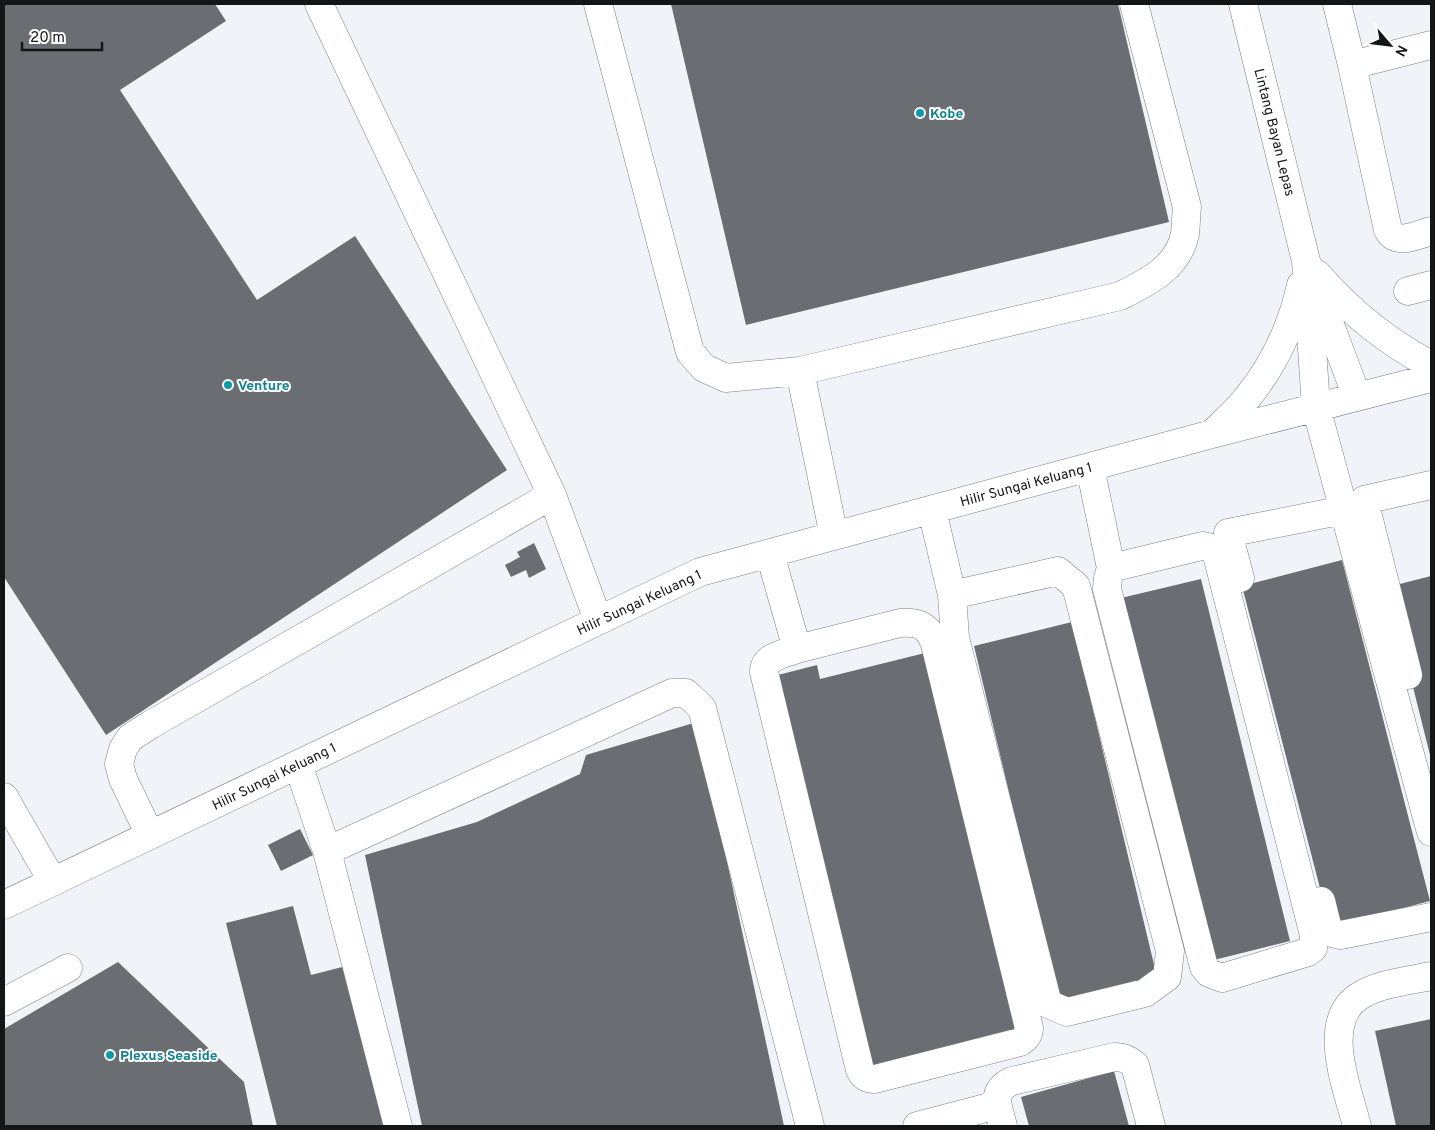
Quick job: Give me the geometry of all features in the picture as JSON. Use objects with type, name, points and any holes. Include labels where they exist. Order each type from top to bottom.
[{"type":"street","points":[[319,4],[552,494],[598,620]]},
{"type":"street","points":[[598,4],[690,352],[704,368],[726,378],[800,371],[1120,296],[1153,279],[1172,262],[1184,235],[1187,207],[1134,4]]},
{"type":"street","name":"Lintang Bayan Lepas","points":[[1243,4],[1306,261],[1357,397]]},
{"type":"street","points":[[1337,4],[1388,230],[1391,235],[1397,238],[1431,232]]},
{"type":"street","points":[[1352,65],[1430,49]]},
{"type":"street","points":[[1306,261],[1337,296],[1371,327],[1408,353],[1431,365]]},
{"type":"street","points":[[1212,434],[1247,398],[1276,356],[1295,310],[1306,261]]},
{"type":"street","name":"Lintang Bayan Lepas","points":[[1306,261],[1316,407],[1431,832]]},
{"type":"street","points":[[800,371],[834,536]]},
{"type":"street","name":"Hilir Sungai Keluang 1","points":[[4,906],[700,572],[1212,434],[1431,379]]},
{"type":"street","points":[[1090,467],[1111,568],[1107,589],[1204,967],[1208,973],[1222,978],[1308,952],[1313,948],[1315,942],[1314,935],[1217,555],[1213,550],[1202,546],[1111,568]]},
{"type":"street","points":[[1431,485],[1364,500],[1431,769]]},
{"type":"street","points":[[150,835],[123,779],[119,764],[123,749],[130,738],[552,494]]},
{"type":"street","points":[[932,510],[952,595],[955,638],[1048,1004],[1067,1012],[1145,993],[1167,977],[1170,951],[1076,586],[1058,571],[952,595]]},
{"type":"street","points":[[1344,510],[1228,533],[1328,929],[1332,933],[1342,935],[1431,917]]},
{"type":"street","points":[[770,554],[797,649]]},
{"type":"street","points":[[916,622],[931,632],[1029,1028],[1029,1034],[1020,1042],[875,1079],[868,1079],[863,1076],[764,672],[767,661],[797,649],[900,623],[916,622]]},
{"type":"street","points":[[327,851],[672,692],[686,693],[702,708],[810,1126]]},
{"type":"street","points":[[298,764],[327,851],[398,1126]]},
{"type":"street","points":[[4,796],[54,882]]},
{"type":"street","points":[[4,1002],[68,968]]},
{"type":"street","points":[[1357,1126],[1339,1056],[1338,1038],[1342,1018],[1348,1006],[1359,996],[1382,986],[1431,976]]},
{"type":"street","points":[[918,1126],[1000,1116],[997,1098],[999,1090],[1005,1084],[1114,1057],[1122,1057],[1134,1065],[1151,1126]]},
{"type":"building","name":"Venture","points":[[4,4],[215,4],[226,21],[120,90],[257,300],[355,236],[507,470],[106,735],[4,577]]},
{"type":"building","name":"Kobe","points":[[671,4],[1118,4],[1169,222],[746,325]]},
{"type":"building","points":[[534,543],[546,569],[529,578],[526,570],[511,577],[505,565],[520,557],[517,552]]},
{"type":"building","points":[[1342,560],[1430,901],[1330,927],[1242,586]]},
{"type":"building","points":[[1431,576],[1431,759],[1388,587]]},
{"type":"building","points":[[1201,579],[1290,941],[1210,961],[1121,598]]},
{"type":"building","points":[[1072,622],[1157,977],[1059,1001],[974,646]]},
{"type":"building","points":[[925,653],[1016,1033],[872,1069],[778,675],[817,665],[820,679]]},
{"type":"building","points":[[697,722],[784,1126],[422,1126],[365,855],[477,822],[580,774],[586,755]]},
{"type":"building","points":[[300,829],[313,855],[281,871],[268,845]]},
{"type":"building","points":[[293,906],[311,975],[346,966],[386,1126],[277,1126],[226,923]]},
{"type":"building","name":"Plexus Seaside","points":[[118,962],[244,1082],[253,1126],[4,1126],[4,1029]]},
{"type":"building","points":[[1431,1019],[1431,1126],[1396,1126],[1375,1031]]},
{"type":"building","points":[[1114,1071],[1129,1126],[1029,1126],[1021,1097]]},
{"type":"place","name":"Kobe","points":[[920,113]]},
{"type":"place","name":"Venture","points":[[228,385]]},
{"type":"place","name":"Plexus Seaside","points":[[110,1055]]}]
